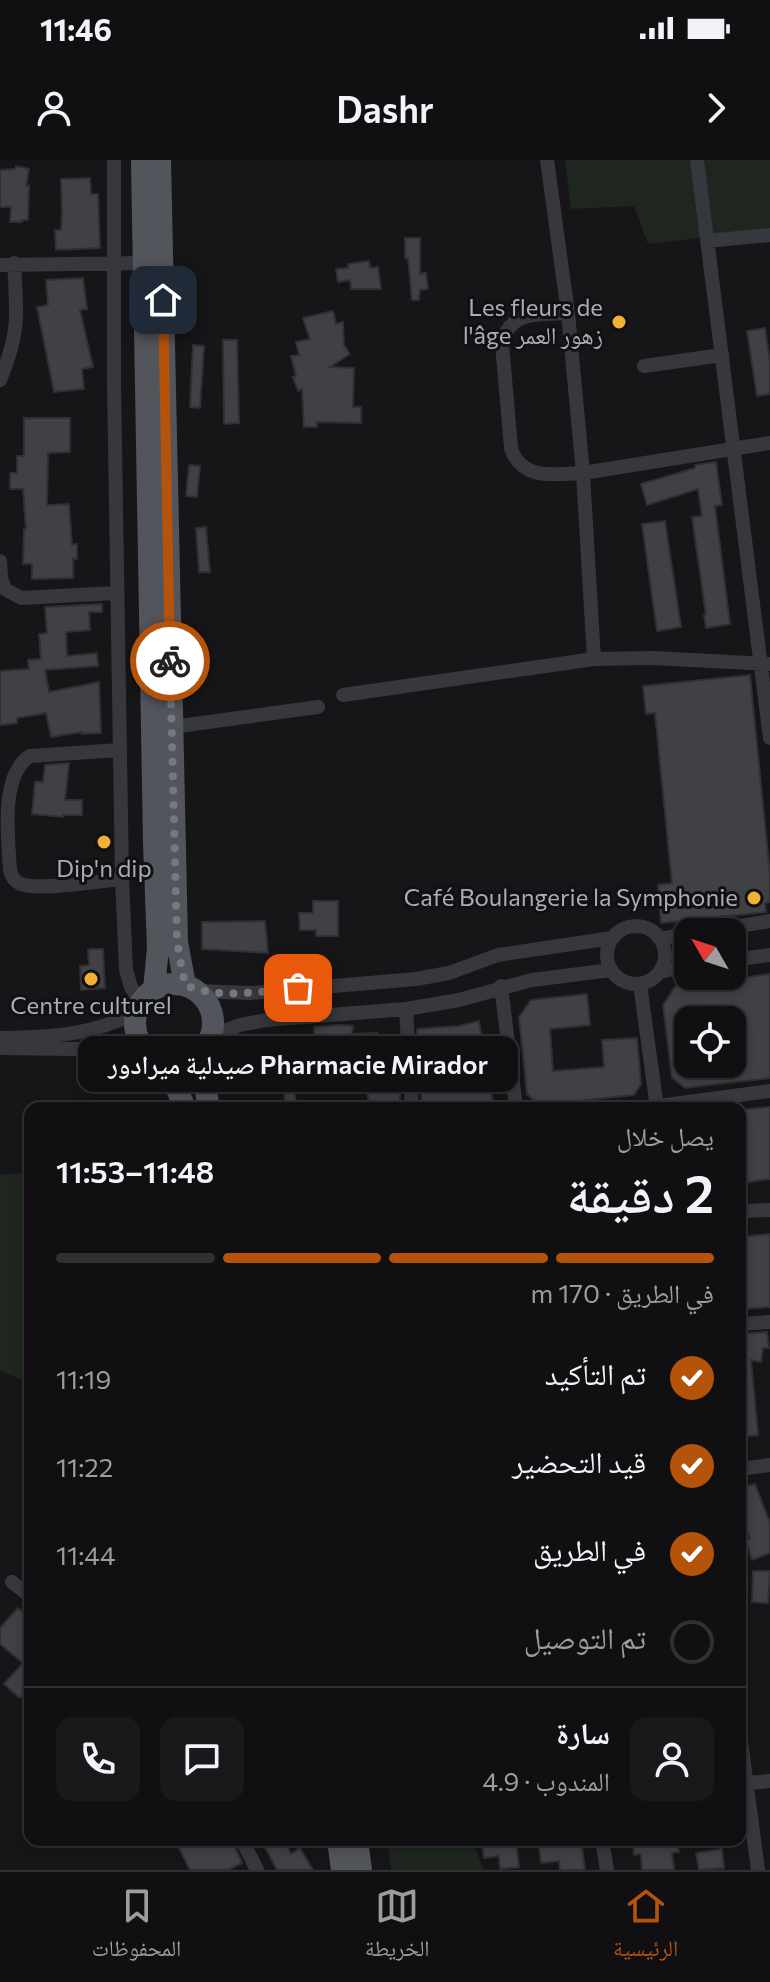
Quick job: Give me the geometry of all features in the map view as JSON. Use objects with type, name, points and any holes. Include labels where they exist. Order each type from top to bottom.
[{"type":"main road","points":[[142,160],[158,948],[136,1032],[145,1050],[165,1061],[189,1059],[205,1044]]},
{"type":"main road","points":[[160,160],[177,942],[191,988]]},
{"type":"main road","points":[[144,1001],[164,985],[191,988],[204,998],[213,1016],[205,1044],[209,1102]]},
{"type":"main road","points":[[165,1061],[182,1102]]},
{"type":"main road","points":[[339,1846],[342,1870]]},
{"type":"main road","points":[[358,1846],[361,1870]]},
{"type":"street","points":[[0,1038],[85,1032],[112,1024],[144,1001],[131,987],[126,970],[122,879],[116,593],[114,160]]},
{"type":"street","points":[[547,160],[568,313],[583,473],[594,659]]},
{"type":"street","points":[[697,160],[765,663],[770,738]]},
{"type":"street","points":[[707,241],[770,235]]},
{"type":"street","points":[[0,380],[15,341],[17,323],[7,264],[143,263]]},
{"type":"street","points":[[568,313],[527,316],[515,320],[505,331],[502,344],[511,448],[514,458],[530,471],[540,474],[583,473],[770,443]]},
{"type":"street","points":[[644,366],[722,355]]},
{"type":"street","points":[[0,561],[5,589],[21,598],[116,593]]},
{"type":"street","points":[[343,695],[594,659],[765,663]]},
{"type":"street","points":[[172,727],[318,707]]},
{"type":"street","points":[[119,750],[30,756],[12,771],[7,795],[10,870],[12,879],[17,883],[35,886],[122,879]]},
{"type":"street","points":[[746,925],[770,921]]},
{"type":"street","points":[[191,988],[241,994],[416,979],[449,973],[498,955],[612,938],[628,927],[637,926],[654,932],[660,939],[665,950],[665,961],[660,972],[652,980],[640,984],[621,981],[611,970],[607,956],[612,938]]},
{"type":"street","points":[[660,939],[674,936]]},
{"type":"street","points":[[746,958],[770,955]]},
{"type":"street","points":[[660,972],[674,969]]},
{"type":"street","points":[[205,1044],[240,1025],[266,1020],[406,1009],[459,1000],[501,986],[532,980],[611,970]]},
{"type":"street","points":[[640,984],[652,1102]]},
{"type":"street","points":[[501,986],[515,1102]]},
{"type":"street","points":[[406,1009],[412,1102]]},
{"type":"street","points":[[0,1048],[145,1050]]},
{"type":"street","points":[[689,1102],[770,1091]]},
{"type":"street","points":[[746,1211],[770,1210]]},
{"type":"street","points":[[746,1324],[770,1322]]},
{"type":"street","points":[[746,1468],[770,1465]]},
{"type":"street","points":[[12,1582],[24,1591]]},
{"type":"street","points":[[746,1784],[770,1781]]},
{"type":"street","points":[[746,1801],[758,1870]]},
{"type":"street","points":[[245,1846],[257,1870]]},
{"type":"street","points":[[603,1846],[607,1870]]},
{"type":"shaded area","points":[[565,160],[770,160],[770,230],[648,244],[634,206],[571,209]]},
{"type":"shaded area","points":[[24,1173],[24,1381],[0,1371],[0,1175]]},
{"type":"shaded area","points":[[388,1846],[472,1846],[477,1851],[483,1870],[391,1870]]},
{"type":"building","points":[[16,166],[29,169],[26,186],[29,186],[28,220],[10,222],[11,207],[0,207],[0,170],[15,169]]},
{"type":"building","points":[[90,178],[91,194],[98,194],[100,248],[56,250],[55,230],[61,230],[61,179]]},
{"type":"building","points":[[405,238],[420,238],[420,274],[426,273],[428,289],[420,290],[419,300],[412,300]]},
{"type":"building","points":[[369,261],[370,268],[378,267],[381,289],[351,289],[350,280],[338,282],[336,269]]},
{"type":"building","points":[[83,278],[87,309],[80,310],[93,367],[82,369],[84,389],[54,392],[37,307],[48,305],[46,280]]},
{"type":"building","points":[[333,311],[336,324],[343,322],[344,345],[350,354],[330,367],[354,368],[353,407],[361,407],[361,423],[316,422],[317,427],[304,427],[302,389],[298,391],[293,377],[296,376],[291,356],[299,355],[296,342],[310,339],[303,318]]},
{"type":"building","points":[[765,328],[770,362],[770,394],[757,396],[747,331]]},
{"type":"building","points":[[223,340],[237,340],[239,423],[224,424]]},
{"type":"building","points":[[193,345],[204,346],[200,408],[190,407]]},
{"type":"building","points":[[24,418],[70,418],[70,452],[48,453],[47,505],[69,504],[72,545],[77,544],[73,578],[32,579],[32,564],[23,564],[26,529],[23,489],[10,489],[10,473],[17,473],[17,456],[24,456]]},
{"type":"building","points":[[716,462],[722,505],[715,506],[730,624],[706,628],[692,517],[702,516],[698,489],[647,505],[641,484],[695,468],[695,465]]},
{"type":"building","points":[[189,465],[200,466],[197,497],[186,496]]},
{"type":"building","points":[[665,521],[681,627],[657,631],[642,524]]},
{"type":"building","points":[[206,527],[210,572],[199,572],[196,528]]},
{"type":"building","points":[[102,604],[102,612],[89,612],[90,630],[66,632],[67,656],[97,653],[98,666],[45,670],[49,692],[99,682],[101,733],[82,732],[51,737],[46,713],[17,718],[17,723],[0,725],[0,671],[29,669],[28,660],[41,659],[39,634],[47,633],[45,607]]},
{"type":"building","points":[[750,675],[770,875],[770,902],[765,903],[766,912],[674,918],[674,922],[661,923],[658,885],[672,883],[655,713],[646,714],[643,686]]},
{"type":"building","points":[[69,763],[65,800],[82,800],[82,815],[32,814],[35,782],[43,782],[45,765]]},
{"type":"building","points":[[313,901],[338,901],[338,936],[316,936],[316,930],[300,930],[299,913],[313,913]]},
{"type":"building","points":[[265,921],[268,953],[202,949],[202,922]]},
{"type":"building","points":[[88,949],[103,949],[105,988],[81,990],[80,966],[89,965]]},
{"type":"building","points":[[770,974],[770,1078],[685,1088],[672,1078],[663,1005],[674,988],[746,990],[746,977]]},
{"type":"building","points":[[587,994],[590,1025],[550,1029],[553,1071],[604,1067],[602,1040],[637,1038],[641,1084],[634,1095],[536,1102],[527,1094],[519,1017],[531,1000]]},
{"type":"building","points":[[479,1021],[493,1102],[422,1102],[417,1029]]},
{"type":"building","points":[[353,1026],[352,1034],[377,1033],[377,1069],[400,1067],[400,1102],[368,1102],[366,1072],[356,1073],[355,1063],[322,1060],[293,1063],[296,1102],[285,1102],[282,1046],[314,1044],[314,1027]]},
{"type":"building","points":[[770,1107],[770,1179],[748,1182],[746,1109]]},
{"type":"building","points":[[770,1234],[770,1307],[746,1309],[746,1236]]},
{"type":"building","points":[[767,1332],[769,1348],[763,1348],[761,1362],[751,1360],[758,1435],[746,1436],[746,1334]]},
{"type":"building","points":[[755,1484],[770,1523],[770,1553],[752,1560],[746,1540],[750,1539],[746,1525],[746,1486]]},
{"type":"building","points":[[753,1571],[770,1571],[768,1603],[752,1602]]},
{"type":"building","points":[[18,1608],[24,1613],[24,1693],[20,1698],[4,1684],[23,1663],[0,1644],[0,1628]]},
{"type":"building","points":[[178,1846],[235,1846],[242,1863],[228,1870],[190,1870]]},
{"type":"building","points":[[264,1846],[287,1846],[291,1854],[300,1848],[313,1870],[277,1870]]},
{"type":"building","points":[[483,1846],[517,1846],[519,1867],[500,1869],[499,1856],[484,1858]]},
{"type":"building","points":[[582,1846],[585,1870],[560,1870],[559,1861],[541,1863],[539,1847]]},
{"type":"building","points":[[633,1846],[678,1846],[679,1852],[672,1853],[674,1870],[642,1870],[641,1854],[634,1855]]},
{"type":"building","points":[[722,1849],[724,1868],[699,1870],[696,1853]]},
{"type":"way so far","points":[[170,661],[177,942],[185,985],[197,991],[232,994],[298,988]]},
{"type":"place","name":"Les fleurs de l'âge زهور العمر","points":[[619,322]]},
{"type":"place","name":"Dip'n dip","points":[[104,842]]},
{"type":"place","name":"Café Boulangerie la Symphonie","points":[[754,898]]},
{"type":"place","name":"Centre culturel","points":[[91,979]]},
{"type":"place","name":"Pharmacie Mirador صيدلية ميرادور","points":[[298,988]]},
{"type":"route","points":[[163,300],[170,661]]}]
